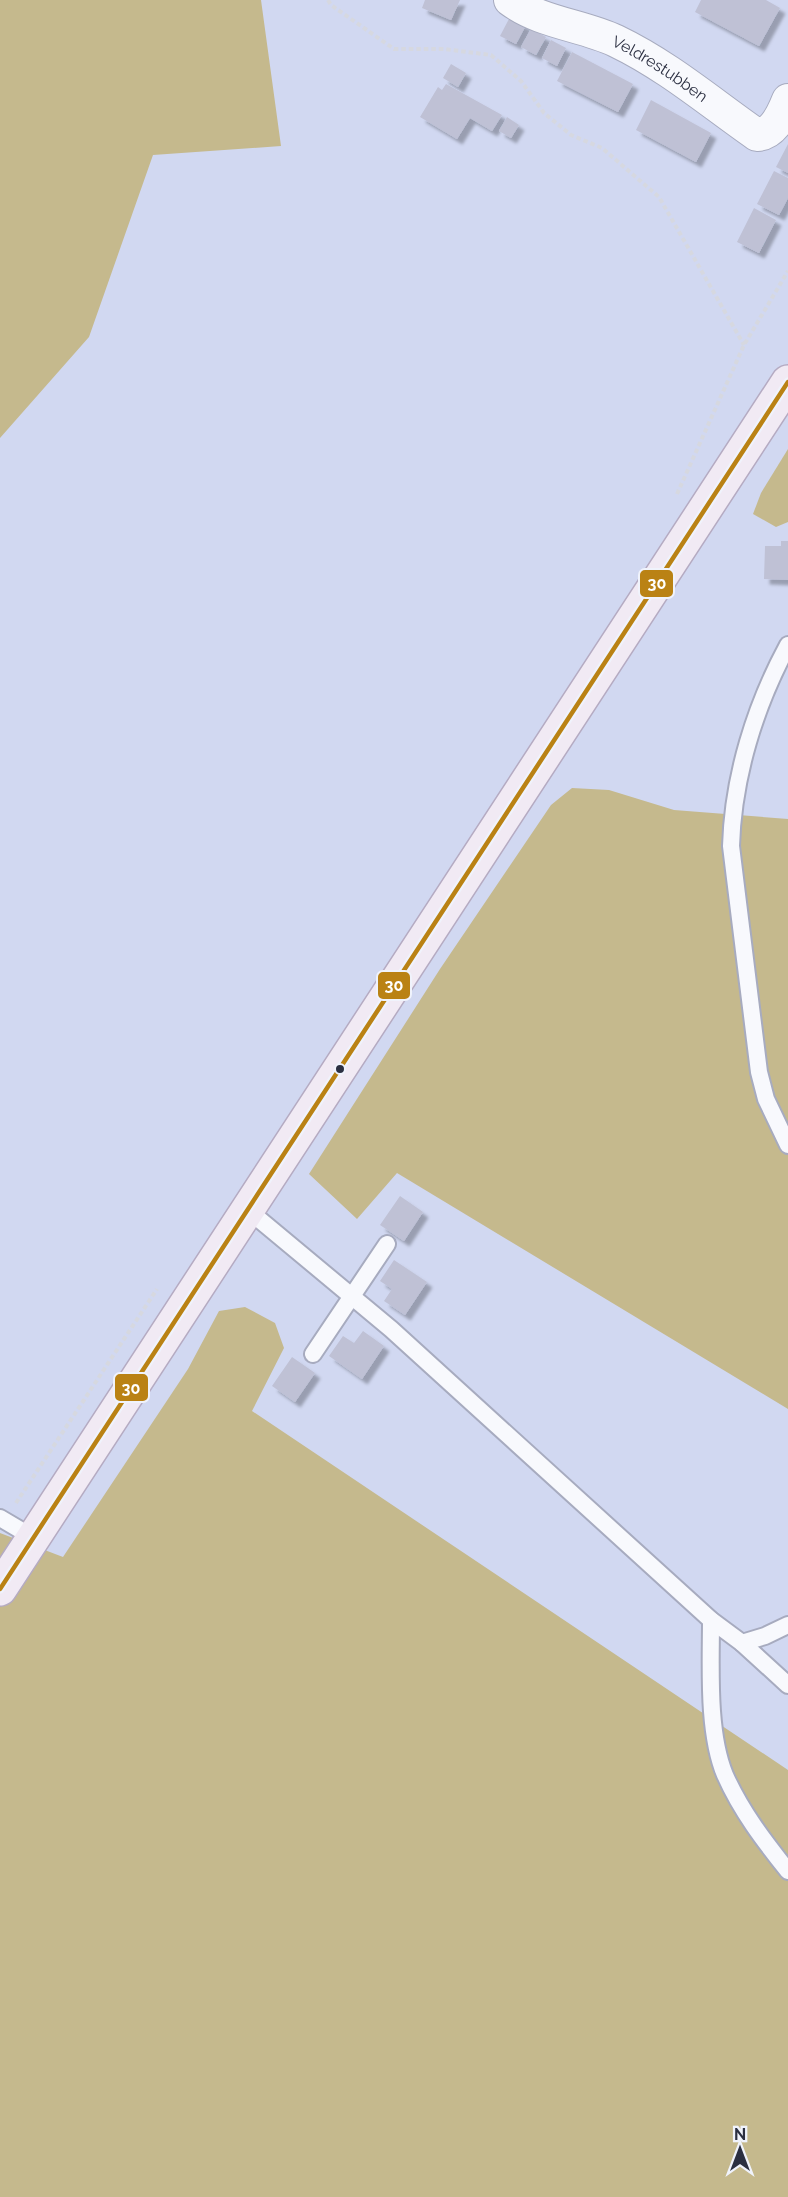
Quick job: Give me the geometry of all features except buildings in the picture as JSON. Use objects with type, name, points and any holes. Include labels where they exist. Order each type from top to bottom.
[{"type":"main road","points":[[0,1589],[788,382]]},
{"type":"street","name":"Veldrestubben","points":[[510,0],[548,19],[599,33],[634,50],[677,76],[757,135],[766,135],[772,129],[788,100]]},
{"type":"lane","points":[[788,645],[759,713],[739,774],[732,810],[731,846],[759,1072],[766,1099],[788,1145]]},
{"type":"lane","points":[[248,1210],[391,1329],[711,1620],[742,1643],[788,1685]]},
{"type":"lane","points":[[313,1354],[387,1244]]},
{"type":"lane","points":[[2,1519],[34,1538]]},
{"type":"lane","points":[[711,1620],[710,1684],[715,1730],[724,1774],[755,1832],[788,1871]]},
{"type":"lane","points":[[742,1643],[765,1636],[788,1625]]},
{"type":"path","points":[[328,0],[331,5],[394,49],[444,49],[491,55],[520,81],[544,113],[571,135],[602,148],[659,197],[744,345]]},
{"type":"path","points":[[674,499],[691,467],[744,345],[788,271]]},
{"type":"path","points":[[2,1519],[159,1287]]},
{"type":"shaded area","points":[[0,0],[261,0],[281,146],[153,155],[89,337],[0,438]]},
{"type":"shaded area","points":[[788,449],[788,522],[776,527],[753,514],[761,493]]},
{"type":"shaded area","points":[[572,788],[609,790],[674,810],[788,819],[788,1409],[397,1173],[357,1219],[309,1174],[440,969],[551,805]]},
{"type":"shaded area","points":[[245,1307],[275,1323],[284,1348],[252,1411],[788,1770],[788,2197],[0,2197],[0,1533],[63,1557],[188,1369],[219,1311]]},
{"type":"transit line","name":"30","points":[[0,1589],[788,382]]}]
